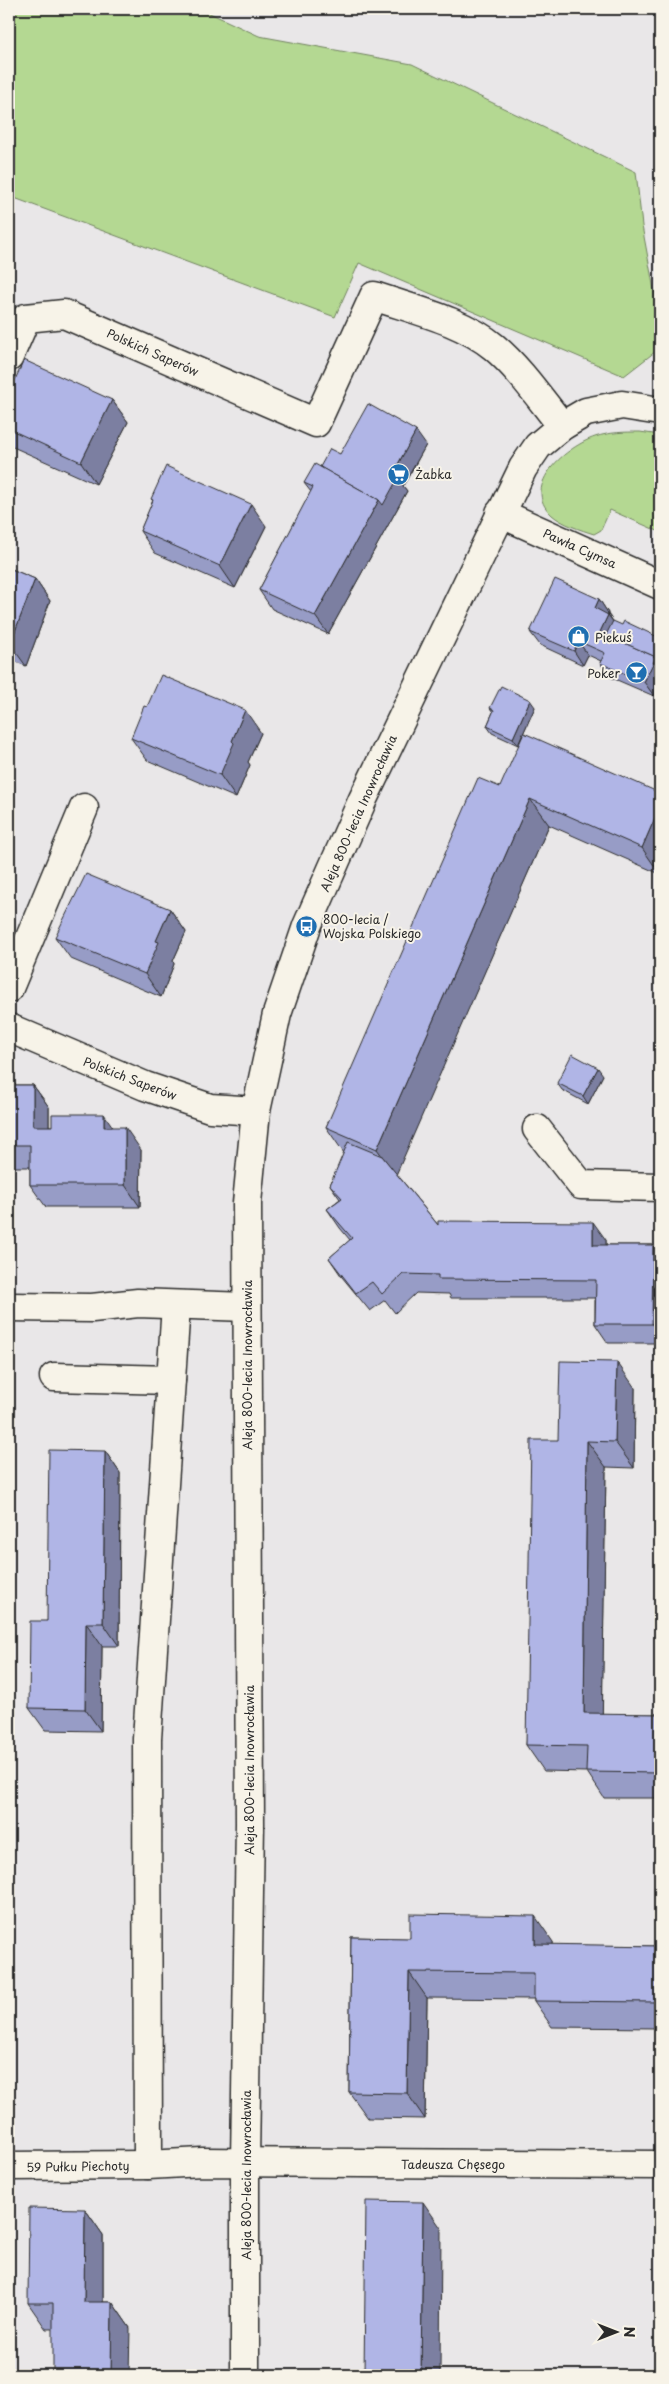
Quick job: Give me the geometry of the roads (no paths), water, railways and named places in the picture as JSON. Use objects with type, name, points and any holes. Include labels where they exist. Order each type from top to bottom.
[{"type":"street","name":"Polskich Saperów","points":[[9,356],[17,314],[64,314],[316,423],[374,296],[463,328],[494,347],[518,372],[562,426]]},
{"type":"street","name":"Aleja 800-lecia Inowrocławia","points":[[245,2375],[245,2162],[250,1823],[246,1307],[247,1204],[256,1111],[277,1014],[307,926],[363,799],[523,468],[538,446],[562,426],[586,412],[622,405],[660,410]]},
{"type":"street","name":"Pawła Cymsa","points":[[500,513],[660,585]]},
{"type":"street","points":[[9,988],[84,808]]},
{"type":"street","name":"Polskich Saperów","points":[[9,1028],[145,1086],[210,1108],[256,1111]]},
{"type":"street","points":[[537,1129],[581,1185],[660,1187]]},
{"type":"street","points":[[9,1307],[92,1308],[138,1303],[246,1307]]},
{"type":"street","points":[[148,2165],[146,1739],[176,1304]]},
{"type":"street","points":[[54,1377],[171,1380]]},
{"type":"street","name":"Tadeusza Chęsego","points":[[148,2165],[202,2162],[660,2165]]},
{"type":"street","name":"59 Pułku Piechoty","points":[[9,2166],[148,2165]]},
{"type":"place","name":"Żabka","points":[[399,474]]},
{"type":"place","name":"Piekuś","points":[[579,637]]},
{"type":"place","name":"Poker","points":[[636,673]]},
{"type":"place","name":"800-lecia / Wojska Polskiego","points":[[307,926]]}]
